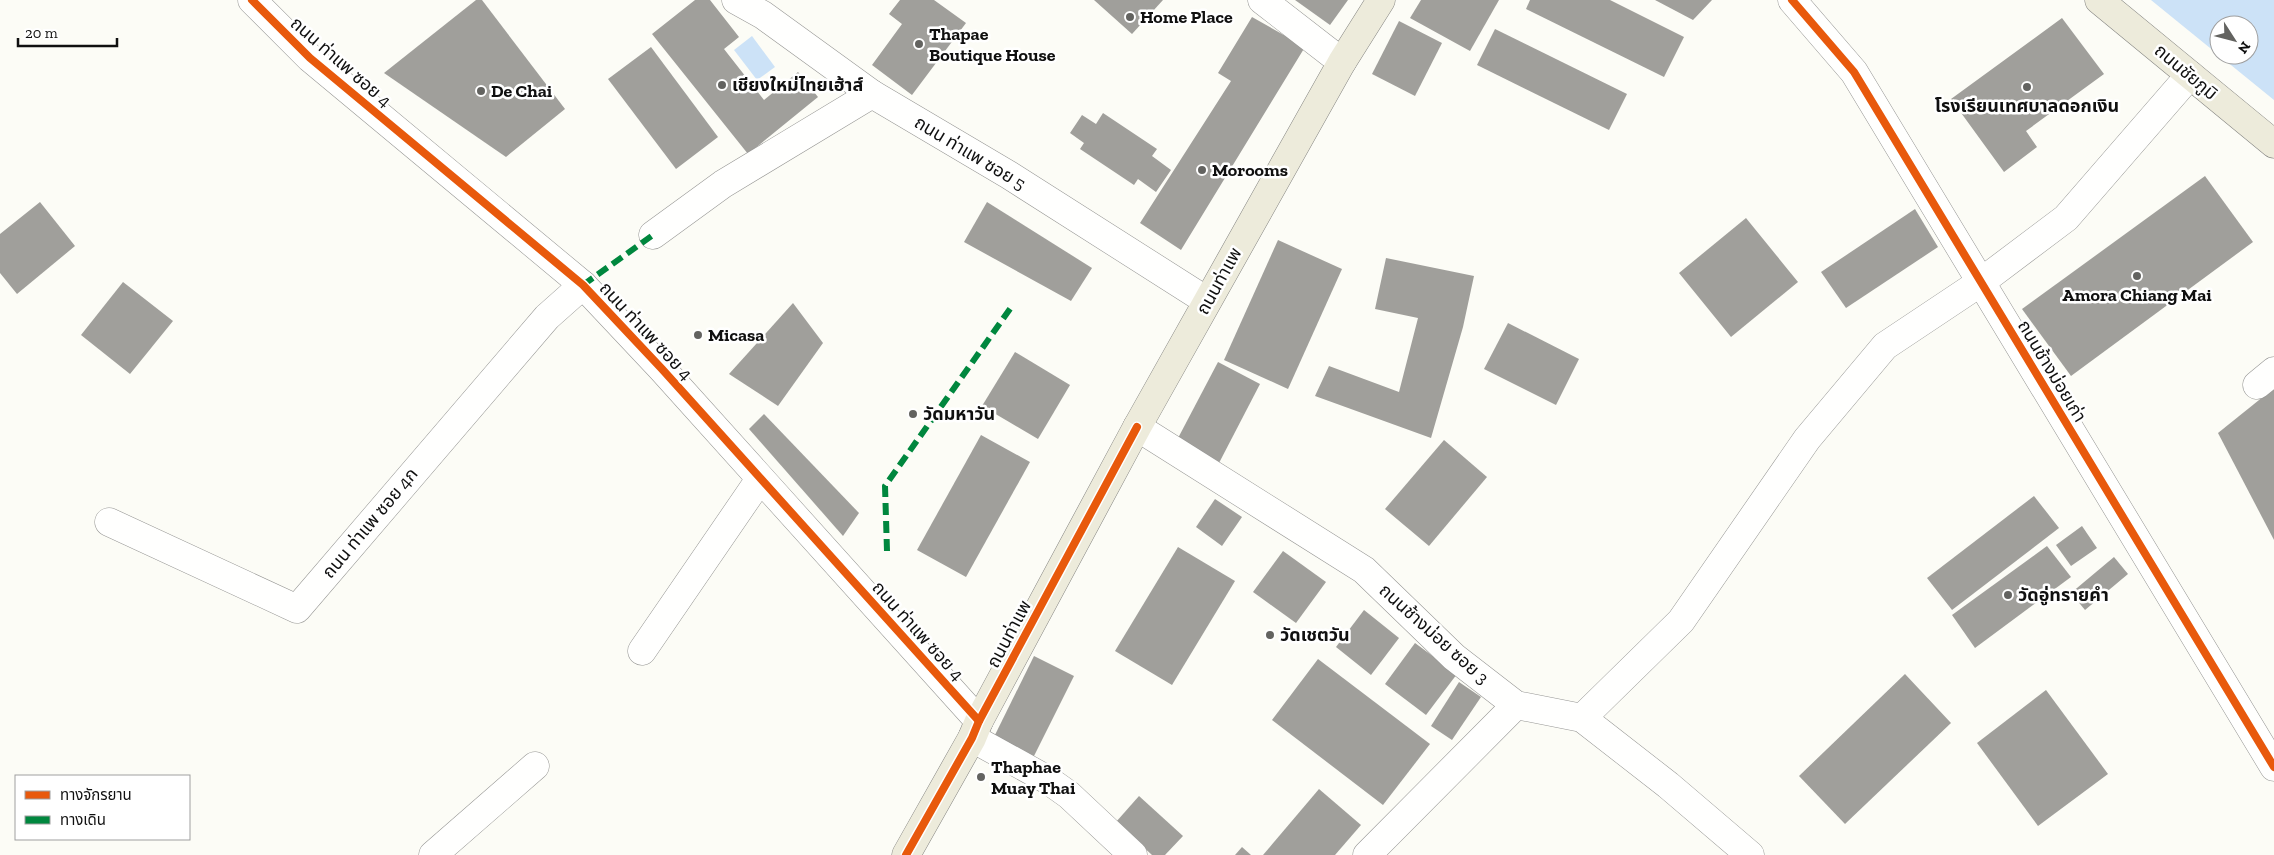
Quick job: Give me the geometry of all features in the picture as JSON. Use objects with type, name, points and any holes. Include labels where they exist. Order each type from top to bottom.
[{"type":"main road","name":"ถนนท่าแพ","points":[[906,855],[1207,301],[1342,62],[1381,0]]},
{"type":"main road","name":"ถนนชัยภูมิ","points":[[2099,0],[2274,144]]},
{"type":"street","name":"ถนน ท่าแพ ซอย 4","points":[[252,0],[310,58],[583,285],[760,479],[975,730],[1069,795],[1133,855]]},
{"type":"street","name":"ถนน ท่าแพ ซอย 5","points":[[736,0],[763,15],[872,94],[1008,175],[1207,301]]},
{"type":"street","points":[[1262,0],[1342,62]]},
{"type":"street","name":"ถนนช้างม่อยเก่า","points":[[1792,0],[1854,72],[2274,767]]},
{"type":"street","points":[[1582,718],[1681,621],[1807,439],[1885,346],[1981,282],[2066,218],[2190,75]]},
{"type":"street","points":[[653,235],[723,184],[872,94]]},
{"type":"street","name":"ถนน ท่าแพ ซอย 4ก","points":[[110,522],[297,609],[547,317],[583,285]]},
{"type":"street","name":"ถนนช้างม่อย ซอย 3","points":[[1137,427],[1364,570],[1454,657],[1516,705],[1582,718],[1668,786],[1750,855]]},
{"type":"street","points":[[642,651],[760,479]]},
{"type":"street","points":[[1367,855],[1516,705]]},
{"type":"street","points":[[433,855],[535,766]]},
{"type":"water","points":[[2151,0],[2274,0],[2274,100],[2231,65],[2259,65],[2259,15],[2209,15],[2209,47]]},
{"type":"water","points":[[752,36],[775,67],[757,80],[734,50]]},
{"type":"building","name":"De Chai","points":[[476,0],[482,0],[565,109],[506,157],[384,73]]},
{"type":"building","name":"เชียงใหม่ไทยเฮ้าส์","points":[[695,0],[710,0],[739,37],[724,49],[764,100],[798,72],[818,97],[748,154],[652,34]]},
{"type":"building","name":"Thapae Boutique House","points":[[900,0],[934,0],[966,23],[912,95],[872,65],[902,24],[889,14]]},
{"type":"building","name":"Home Place","points":[[1094,0],[1163,0],[1132,34]]},
{"type":"building","points":[[1295,0],[1348,0],[1330,25]]},
{"type":"building","points":[[1421,0],[1499,0],[1470,51],[1410,18]]},
{"type":"building","points":[[1530,0],[1610,0],[1684,37],[1664,77],[1526,9]]},
{"type":"building","points":[[1655,0],[1712,0],[1693,20]]},
{"type":"building","points":[[1252,17],[1305,47],[1181,250],[1140,223],[1231,81],[1218,73]]},
{"type":"building","name":"โรงเรียนเทศบาลดอกเงิน","points":[[2062,18],[2104,74],[2026,131],[2037,147],[2004,172],[1951,99]]},
{"type":"building","points":[[1399,21],[1442,43],[1415,96],[1372,74]]},
{"type":"building","points":[[1495,29],[1627,94],[1609,130],[1477,65]]},
{"type":"building","points":[[651,47],[718,137],[676,169],[608,79]]},
{"type":"building","points":[[1103,113],[1157,149],[1152,156],[1171,170],[1156,192],[1138,179],[1134,185],[1080,149],[1084,143],[1070,133],[1082,115],[1096,124]]},
{"type":"building","name":"Amora Chiang Mai","points":[[2205,176],[2253,242],[2071,376],[2022,309]]},
{"type":"building","points":[[40,202],[75,246],[17,294],[0,273],[0,234]]},
{"type":"building","points":[[987,202],[1092,268],[1071,301],[964,242]]},
{"type":"building","points":[[1915,209],[1938,247],[1846,308],[1821,272]]},
{"type":"building","points":[[1746,218],[1798,282],[1731,337],[1679,273]]},
{"type":"building","points":[[1278,240],[1342,269],[1288,389],[1224,360]]},
{"type":"building","points":[[1386,258],[1474,276],[1463,327],[1431,438],[1315,396],[1329,366],[1399,392],[1418,318],[1375,309]]},
{"type":"building","points":[[123,282],[173,321],[130,374],[81,335]]},
{"type":"building","points":[[793,303],[823,343],[778,406],[729,374]]},
{"type":"building","points":[[1508,323],[1579,359],[1556,405],[1484,369]]},
{"type":"building","points":[[1015,352],[1070,385],[1038,439],[982,406]]},
{"type":"building","points":[[1218,362],[1260,384],[1219,463],[1177,440]]},
{"type":"building","points":[[2274,388],[2274,540],[2218,433]]},
{"type":"building","points":[[764,414],[859,513],[843,536],[749,429]]},
{"type":"building","points":[[981,435],[1030,462],[966,577],[917,550]]},
{"type":"building","points":[[1444,440],[1487,477],[1429,546],[1385,509]]},
{"type":"building","points":[[2034,496],[2059,528],[1952,610],[1927,578]]},
{"type":"building","points":[[1215,499],[1242,517],[1222,546],[1196,527]]},
{"type":"building","points":[[2082,526],[2097,548],[2071,566],[2056,545]]},
{"type":"building","points":[[2047,546],[2071,577],[1975,648],[1952,615]]},
{"type":"building","points":[[1178,547],[1235,581],[1172,685],[1115,651]]},
{"type":"building","points":[[1283,551],[1326,582],[1296,623],[1253,592]]},
{"type":"building","points":[[2114,557],[2128,574],[2085,610],[2071,593]]},
{"type":"building","points":[[1364,610],[1399,638],[1371,675],[1336,647]]},
{"type":"building","points":[[1415,643],[1457,674],[1426,715],[1385,684]]},
{"type":"building","points":[[1034,656],[1074,676],[1031,762],[991,743]]},
{"type":"building","points":[[1318,659],[1430,744],[1383,805],[1272,720]]},
{"type":"building","points":[[1905,674],[1951,723],[1845,824],[1799,776]]},
{"type":"building","points":[[1459,682],[1481,697],[1452,740],[1431,726]]},
{"type":"building","points":[[2046,690],[2108,774],[2038,826],[1977,743]]},
{"type":"building","points":[[1319,789],[1361,825],[1335,855],[1263,855]]},
{"type":"building","points":[[1139,796],[1183,836],[1165,855],[1152,855],[1116,822]]},
{"type":"building","points":[[1242,847],[1251,855],[1235,855]]},
{"type":"marked path","points":[[583,285],[653,235]]},
{"type":"marked path","points":[[887,551],[885,486],[1012,306]]},
{"type":"cycle path","points":[[252,0],[310,58],[583,285],[662,369],[979,721]]},
{"type":"cycle path","points":[[1792,0],[1854,72],[2274,767]]},
{"type":"cycle path","points":[[906,855],[972,738],[979,721],[1137,427]]},
{"type":"place","name":"Home Place","points":[[1130,17]]},
{"type":"place","name":"Thapae Boutique House","points":[[919,44]]},
{"type":"place","name":"เชียงใหม่ไทยเฮ้าส์","points":[[722,85]]},
{"type":"place","name":"โรงเรียนเทศบาลดอกเงิน","points":[[2027,87]]},
{"type":"place","name":"De Chai","points":[[481,91]]},
{"type":"place","name":"Morooms","points":[[1202,170]]},
{"type":"place","name":"Amora Chiang Mai","points":[[2137,276]]},
{"type":"place","name":"Micasa","points":[[698,335]]},
{"type":"place","name":"วัดมหาวัน","points":[[913,414]]},
{"type":"place","name":"วัดอู่ทรายคำ","points":[[2008,595]]},
{"type":"place","name":"วัดเชตวัน","points":[[1270,635]]},
{"type":"place","name":"Thaphae Muay Thai","points":[[981,777]]}]
